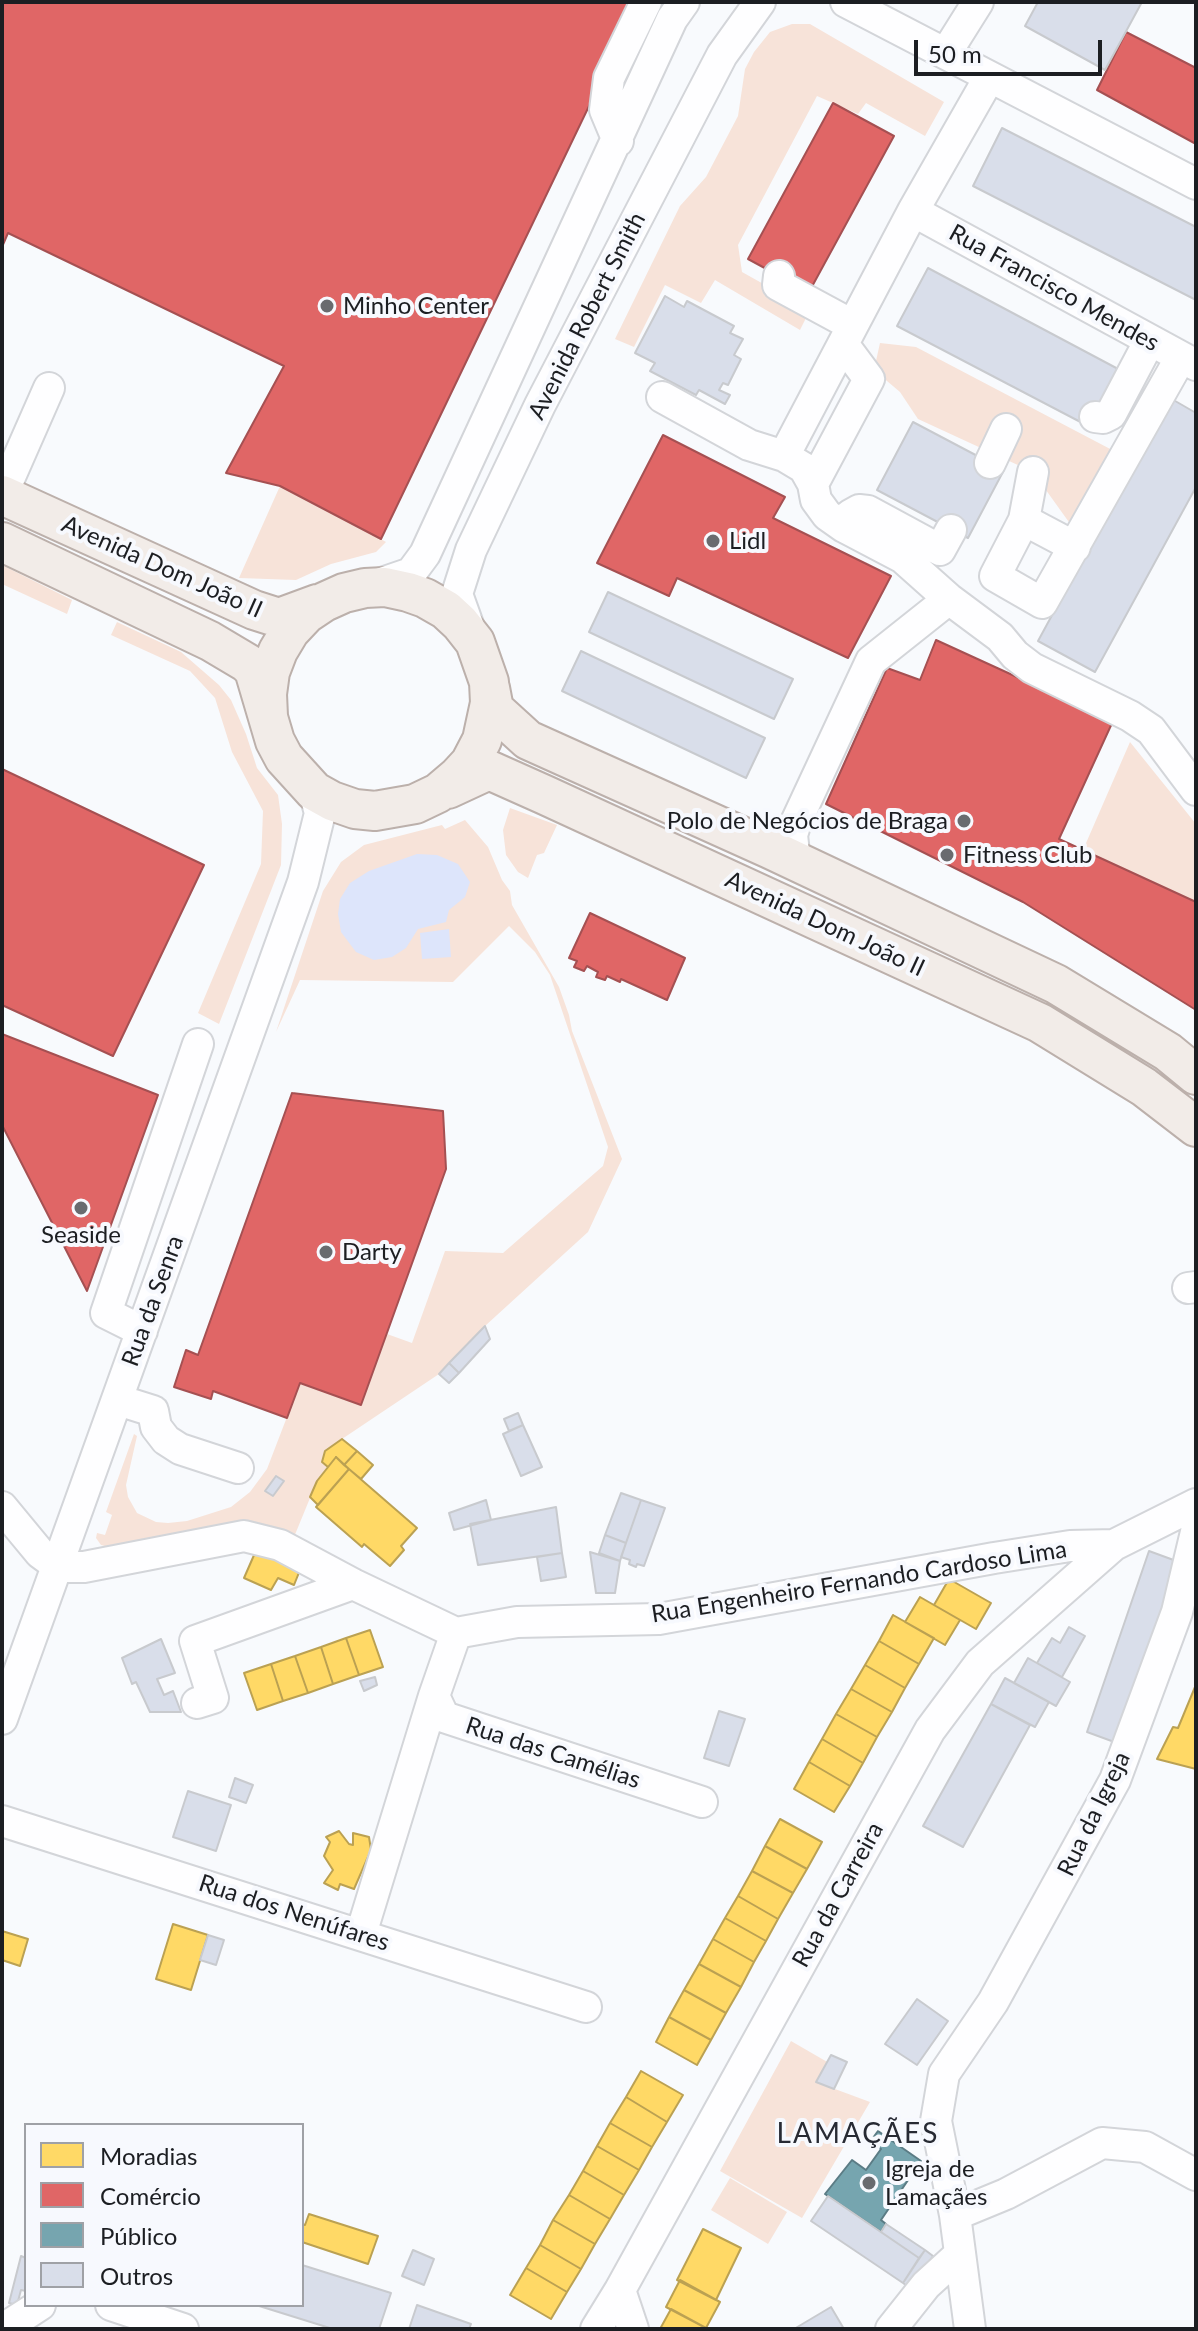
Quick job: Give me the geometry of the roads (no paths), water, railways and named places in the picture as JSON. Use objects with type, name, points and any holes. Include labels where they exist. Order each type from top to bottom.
[{"type":"main road","name":"Avenida Dom João II","points":[[2,495],[223,597],[279,618],[324,602]]},
{"type":"main road","name":"Avenida Dom João II","points":[[2,542],[210,641],[247,663],[254,670],[268,716]]},
{"type":"main road","points":[[385,587],[425,598],[446,610],[475,642],[489,682],[490,703],[482,740],[470,763],[438,793],[399,809],[355,809],[314,791],[284,758],[268,716],[270,672],[290,631],[306,614],[324,602],[344,593],[385,587]]},
{"type":"main road","name":"Avenida Dom João II","points":[[489,682],[494,709],[528,740],[783,855],[1056,984],[1168,1052],[1196,1075]]},
{"type":"main road","name":"Avenida Dom João II","points":[[438,793],[489,770],[510,779],[1040,1023],[1144,1087],[1196,1127]]},
{"type":"street","points":[[618,141],[605,110],[609,78],[646,2]]},
{"type":"street","name":"Avenida Robert Smith","points":[[365,588],[411,573],[425,554],[672,19],[684,2]]},
{"type":"street","name":"Avenida Robert Smith","points":[[475,642],[457,594],[471,550],[540,405],[722,55],[760,2]]},
{"type":"street","points":[[847,2],[1196,184]]},
{"type":"street","points":[[946,53],[978,2]]},
{"type":"street","points":[[784,456],[913,211],[989,78]]},
{"type":"street","name":"Rua Francisco Mendes","points":[[913,211],[1189,361]]},
{"type":"street","points":[[779,276],[778,285],[847,334],[869,379],[813,484]]},
{"type":"street","points":[[1095,417],[1103,418],[1111,414],[1150,340]]},
{"type":"street","points":[[1033,472],[1024,520],[995,576],[1042,603],[1189,361]]},
{"type":"street","points":[[2,495],[49,388]]},
{"type":"street","points":[[662,397],[749,445],[784,456],[804,468],[813,484],[816,500],[844,527],[903,558],[949,599],[985,624],[1032,668],[1130,716],[1151,730],[1196,790]]},
{"type":"street","points":[[990,463],[1006,429]]},
{"type":"street","points":[[844,527],[850,515],[859,510],[868,511],[940,550],[951,530]]},
{"type":"street","points":[[1024,520],[1075,547]]},
{"type":"street","points":[[783,855],[871,661],[949,599]]},
{"type":"street","name":"Rua da Senra","points":[[2,1719],[14,1661],[59,1567],[303,882],[320,813],[314,791]]},
{"type":"street","name":"Rua da Senra","points":[[303,882],[328,835],[345,816],[399,809]]},
{"type":"street","points":[[142,1331],[106,1313],[198,1044]]},
{"type":"street","points":[[118,1400],[153,1411],[156,1427],[166,1440],[180,1449],[238,1468]]},
{"type":"street","name":"Rua Engenheiro Fernando Cardoso Lima","points":[[456,1633],[517,1622],[659,1619],[1024,1553],[1070,1546],[1114,1545],[1196,1504]]},
{"type":"street","points":[[2,1507],[40,1553],[59,1567],[84,1567],[244,1536],[280,1545],[456,1633],[361,1934]]},
{"type":"street","name":"Rua da Igreja","points":[[955,2215],[936,2121],[944,2074],[993,2002],[1115,1780],[1177,1612],[1196,1532]]},
{"type":"street","name":"Rua da Carreira","points":[[596,2329],[930,1730],[980,1663],[1114,1545]]},
{"type":"street","points":[[197,1703],[213,1698],[195,1641],[353,1584]]},
{"type":"street","name":"Rua das Camélias","points":[[434,1696],[444,1717],[702,1802]]},
{"type":"street","name":"Rua dos Nenúfares","points":[[2,1821],[586,2007]]},
{"type":"street","points":[[970,2329],[955,2215],[1006,2194],[1102,2143],[1145,2147],[1196,2175]]},
{"type":"street","points":[[891,2329],[926,2285],[960,2254]]},
{"type":"street","points":[[620,2290],[633,2329]]},
{"type":"street","points":[[3,2329],[38,2307]]},
{"type":"street","points":[[35,2329],[40,2307]]},
{"type":"street","points":[[117,2307],[183,2329]]},
{"type":"water","points":[[417,854],[437,855],[458,864],[470,882],[465,897],[449,910],[446,922],[418,929],[406,948],[392,957],[374,960],[356,952],[341,932],[338,914],[340,899],[350,883],[369,871]]},
{"type":"water","points":[[449,929],[451,957],[422,959],[420,933]]},
{"type":"place","name":"Minho Center","points":[[327,306]]},
{"type":"place","name":"Lidl","points":[[713,541]]},
{"type":"place","name":"Polo de Negócios de Braga","points":[[964,821]]},
{"type":"place","name":"Fitness Club","points":[[947,855]]},
{"type":"place","name":"Seaside","points":[[81,1208]]},
{"type":"place","name":"Darty","points":[[326,1252]]},
{"type":"place","name":"Igreja de Lamaçães","points":[[869,2183]]},
{"type":"district","name":"LAMAÇÃES","points":[[858,2134]]}]
